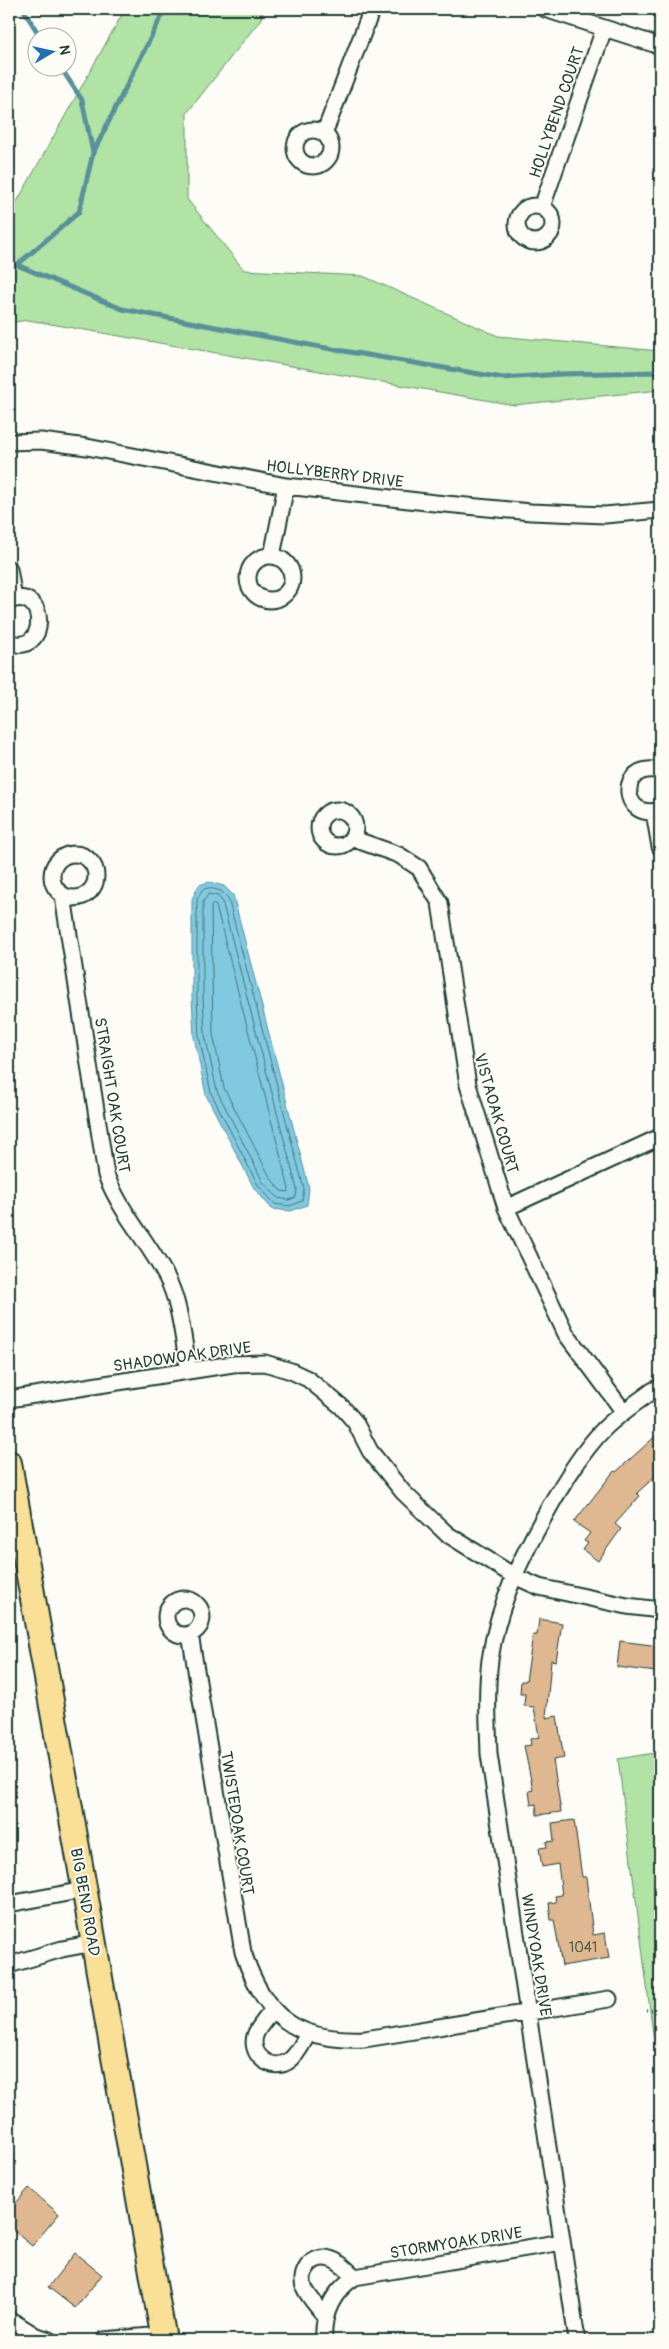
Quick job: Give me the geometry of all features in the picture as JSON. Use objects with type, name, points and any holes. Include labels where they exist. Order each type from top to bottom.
[{"type":"main road","name":"BIG BEND ROAD","points":[[9,1464],[163,2338]]},
{"type":"street","points":[[324,134],[372,9]]},
{"type":"street","points":[[545,9],[660,46]]},
{"type":"street","name":"HOLLYBEND COURT","points":[[542,207],[604,29]]},
{"type":"street","name":"HOLLYBERRY DRIVE","points":[[9,442],[41,441],[87,447],[286,486],[531,512],[605,515],[660,510]]},
{"type":"street","points":[[272,556],[286,486]]},
{"type":"street","points":[[9,569],[11,600],[29,602],[35,607],[40,620],[39,628],[30,640],[21,644],[9,642]]},
{"type":"street","points":[[660,771],[642,770],[636,775],[629,786],[629,793],[636,806],[642,811],[657,811],[660,847]]},
{"type":"street","name":"VISTAOAK COURT","points":[[354,839],[399,855],[419,868],[440,903],[468,1085],[506,1208],[566,1334],[624,1412]]},
{"type":"street","name":"STRAIGHT OAK COURT","points":[[63,896],[106,1175],[125,1214],[167,1279],[174,1298],[189,1371]]},
{"type":"street","points":[[506,1208],[660,1137]]},
{"type":"street","name":"SHADOWOAK DRIVE","points":[[9,1399],[232,1364],[265,1363],[291,1371],[308,1379],[342,1407],[355,1422],[370,1451],[403,1492],[447,1534],[514,1576],[540,1588],[627,1606],[660,1610]]},
{"type":"street","name":"WINDYOAK DRIVE","points":[[577,2340],[489,1754],[488,1695],[490,1660],[497,1627],[514,1576],[529,1542],[567,1477],[602,1431],[624,1412],[660,1387]]},
{"type":"street","name":"TWISTEDOAK COURT","points":[[190,1634],[238,1931],[250,1973],[261,1996],[282,2020],[308,2034],[342,2040],[365,2039],[609,2000]]},
{"type":"street","points":[[9,1904],[84,1890]]},
{"type":"street","points":[[9,1964],[62,1949],[94,1943]]},
{"type":"street","points":[[272,2010],[256,2033],[254,2040],[256,2053],[261,2059],[276,2065],[284,2063],[296,2054],[308,2034]]},
{"type":"street","name":"STORMYOAK DRIVE","points":[[355,2277],[562,2242]]},
{"type":"street","points":[[324,2340],[325,2316],[342,2285],[355,2277],[331,2259],[318,2258],[306,2267],[303,2274],[304,2286],[325,2316]]},
{"type":"street","points":[[9,2319],[36,2336],[50,2340]]},
{"type":"street","points":[[104,2340],[163,2338]]},
{"type":"path","points":[[646,2010],[660,2010]]},
{"type":"green space","points":[[125,9],[263,9],[261,19],[187,113],[187,199],[244,270],[363,276],[498,336],[660,351],[660,390],[514,405],[28,320],[9,323],[9,216]]},
{"type":"green space","points":[[660,1752],[660,2089],[618,1759]]},
{"type":"water","points":[[209,882],[224,886],[233,895],[309,1188],[307,1205],[291,1211],[272,1209],[254,1188],[206,1095],[194,1037],[192,899],[199,885]]},
{"type":"building","points":[[660,1432],[660,1472],[637,1493],[640,1496],[615,1524],[621,1529],[598,1561],[583,1550],[588,1543],[584,1541],[590,1533],[574,1522],[614,1471],[616,1472]]},
{"type":"building","points":[[539,1619],[562,1623],[556,1661],[551,1660],[546,1718],[557,1716],[564,1758],[553,1760],[561,1812],[537,1815],[536,1804],[531,1805],[529,1791],[533,1790],[524,1746],[531,1745],[530,1739],[539,1737],[534,1707],[524,1706],[525,1694],[520,1694],[521,1681],[526,1681],[533,1635],[537,1635]]},
{"type":"building","points":[[620,1641],[659,1646],[656,1672],[617,1667]]},
{"type":"building","points":[[574,1820],[582,1877],[586,1877],[593,1935],[605,1933],[609,1958],[562,1966],[549,1903],[556,1902],[555,1896],[562,1895],[558,1864],[542,1867],[539,1848],[547,1847],[546,1842],[554,1841],[552,1823]]},
{"type":"building","points":[[29,2188],[59,2214],[32,2246],[9,2227],[9,2211]]},
{"type":"building","points":[[75,2253],[102,2275],[75,2308],[48,2287]]},
{"type":"waterway","points":[[23,9],[35,28]]},
{"type":"waterway","points":[[93,153],[165,9]]},
{"type":"waterway","points":[[9,267],[17,265],[79,212],[93,153],[82,100],[68,78]]},
{"type":"waterway","points":[[17,265],[122,309],[320,347],[503,378],[561,374],[660,372]]}]
